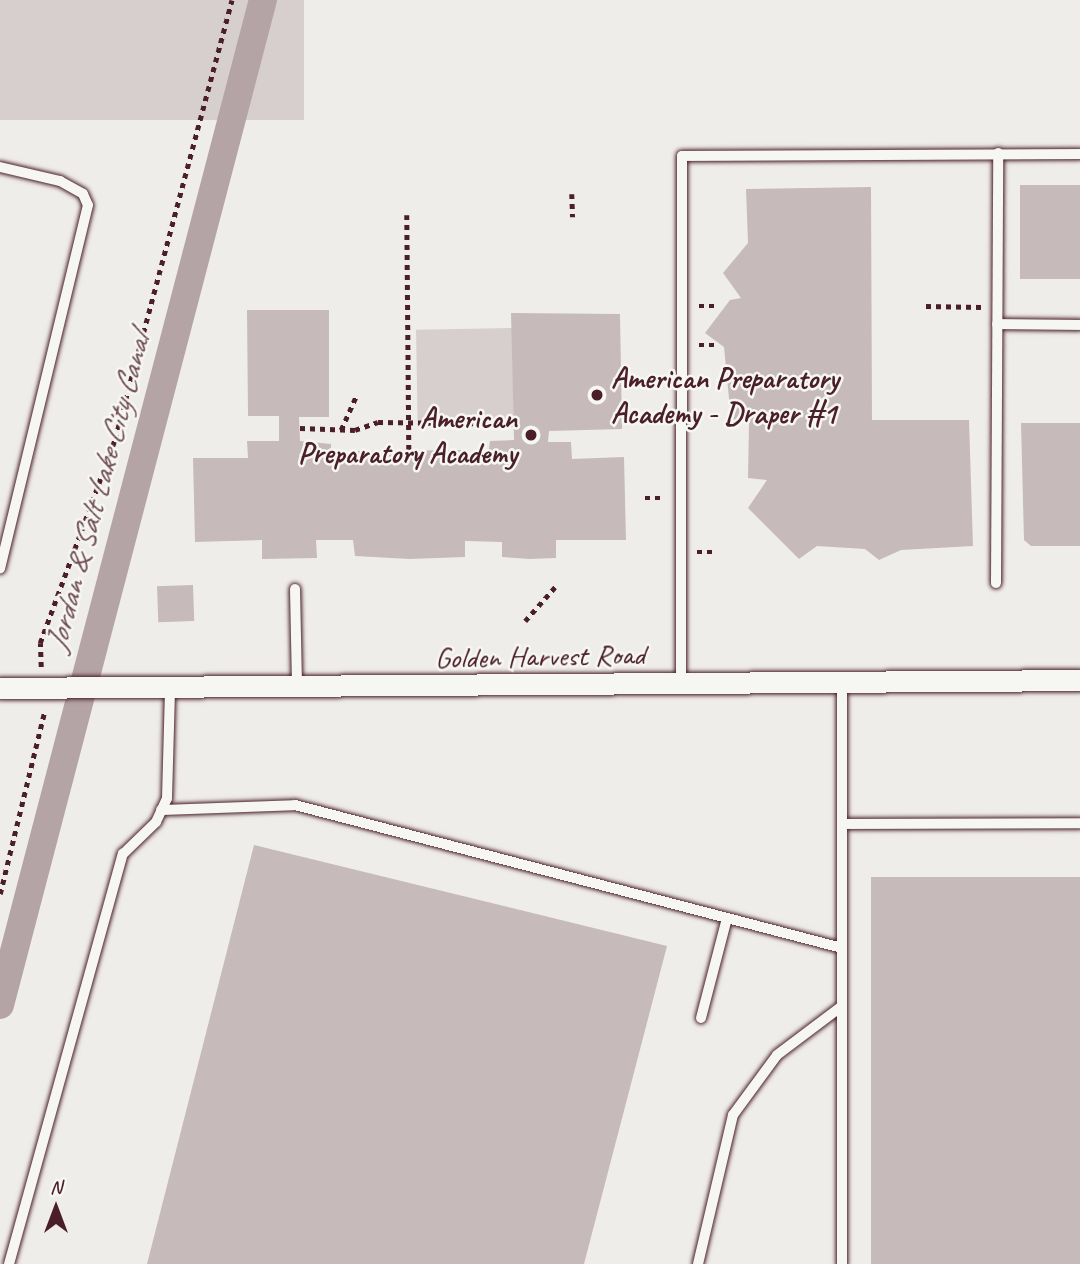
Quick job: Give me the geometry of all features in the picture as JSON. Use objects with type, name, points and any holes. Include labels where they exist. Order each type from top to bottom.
[{"type":"street","name":"Golden Harvest Road","points":[[0,688],[170,689],[1080,680]]},
{"type":"lane","points":[[996,583],[998,153]]},
{"type":"lane","points":[[681,684],[682,156],[1080,154]]},
{"type":"lane","points":[[0,167],[60,181],[83,194],[88,205],[0,569]]},
{"type":"lane","points":[[997,324],[1080,325]]},
{"type":"lane","points":[[295,589],[297,688]]},
{"type":"lane","points":[[842,682],[842,1264]]},
{"type":"lane","points":[[9,1264],[123,854],[156,822],[167,798],[170,689]]},
{"type":"lane","points":[[161,810],[295,805],[842,948]]},
{"type":"lane","points":[[842,824],[1080,823]]},
{"type":"lane","points":[[701,1017],[727,918]]},
{"type":"lane","points":[[698,1264],[733,1115],[776,1055],[842,1006]]},
{"type":"path","points":[[0,894],[47,717],[49,688],[40,643],[115,439],[232,0]]},
{"type":"path","points":[[572,194],[573,217]]},
{"type":"path","points":[[407,215],[409,452]]},
{"type":"path","points":[[926,306],[997,307]]},
{"type":"path","points":[[341,430],[356,397]]},
{"type":"path","points":[[300,428],[341,430],[378,422],[409,425],[513,424]]},
{"type":"path","points":[[525,621],[556,586]]},
{"type":"shaded area","points":[[0,0],[304,0],[304,120],[0,120]]},
{"type":"shaded area","points":[[512,328],[514,424],[418,426],[416,330]]},
{"type":"building","points":[[1020,185],[1080,185],[1080,279],[1020,279]]},
{"type":"building","points":[[871,187],[872,420],[969,420],[973,546],[901,550],[879,560],[865,549],[817,546],[799,559],[748,508],[767,480],[748,478],[749,422],[731,419],[724,347],[705,333],[730,300],[741,298],[723,273],[748,243],[746,189]]},
{"type":"building","name":"American Preparatory Academy","points":[[247,310],[329,310],[329,417],[299,417],[300,441],[331,444],[331,459],[353,459],[354,451],[468,450],[466,457],[488,457],[490,441],[514,440],[511,313],[620,314],[622,429],[549,431],[548,442],[571,442],[572,459],[624,457],[626,540],[556,540],[556,558],[530,559],[502,557],[502,542],[465,541],[465,557],[410,559],[355,556],[353,540],[316,540],[317,558],[262,559],[262,540],[195,542],[193,458],[248,458],[247,441],[279,441],[279,416],[248,416]]},
{"type":"building","points":[[1021,423],[1080,423],[1080,546],[1031,546],[1024,540]]},
{"type":"building","points":[[193,585],[194,621],[158,622],[157,586]]},
{"type":"building","points":[[254,845],[667,946],[584,1264],[147,1264]]},
{"type":"building","points":[[871,877],[1080,877],[1080,1264],[871,1264]]},
{"type":"waterway","name":"Jordan & Salt Lake City Canal","points":[[0,1005],[263,0]]},
{"type":"place","name":"American Preparatory Academy - Draper #1","points":[[597,395]]},
{"type":"place","name":"American Preparatory Academy","points":[[531,435]]}]
